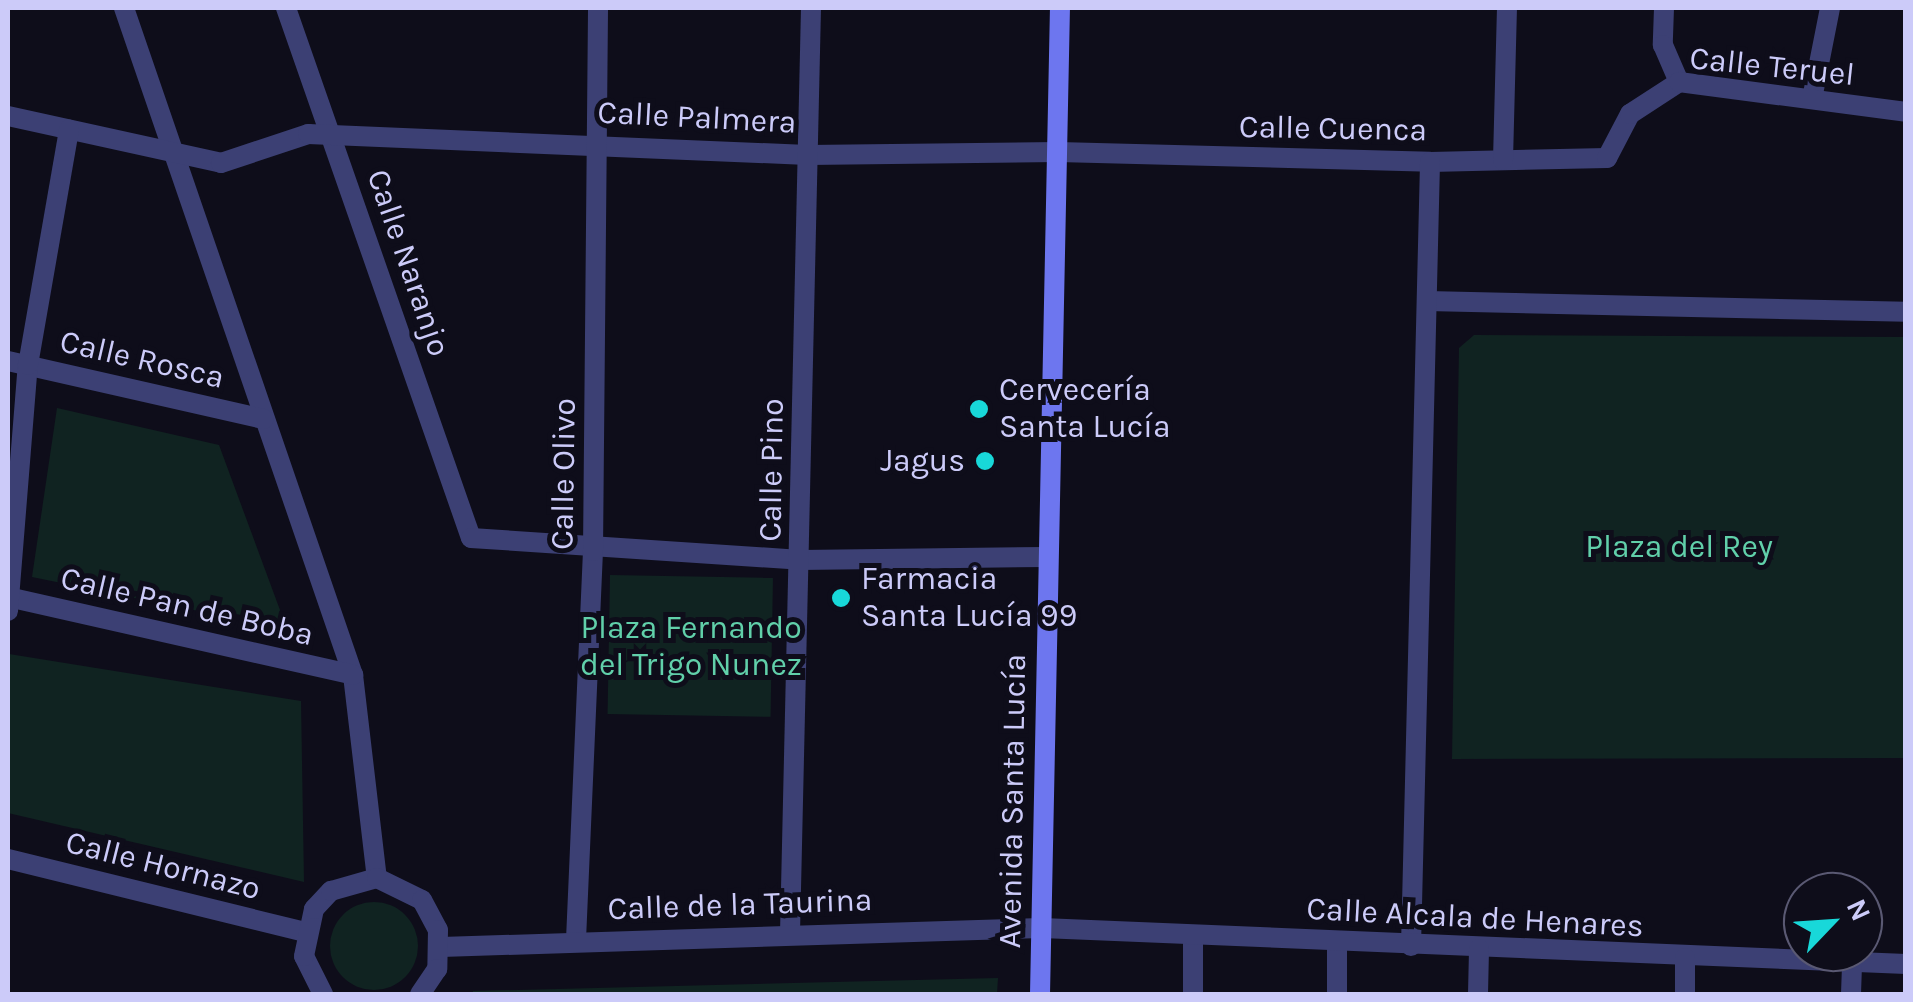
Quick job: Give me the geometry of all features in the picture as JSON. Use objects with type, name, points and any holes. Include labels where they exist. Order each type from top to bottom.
[{"type":"street","points":[[124,8],[353,675],[378,878]]},
{"type":"street","name":"Calle Naranjo","points":[[286,8],[471,538],[593,551]]},
{"type":"street","name":"Calle Olivo","points":[[576,940],[593,551],[598,8]]},
{"type":"street","name":"Calle Pino","points":[[790,933],[811,8]]},
{"type":"street","name":"Avenida Santa Lucía","points":[[1040,994],[1060,8]]},
{"type":"street","points":[[1503,160],[1507,8]]},
{"type":"street","points":[[1664,8],[1664,45],[1679,82]]},
{"type":"street","points":[[1812,99],[1830,8]]},
{"type":"street","name":"Calle Teruel","points":[[1607,158],[1630,114],[1679,82],[1906,112]]},
{"type":"street","name":"Calle Palmera","points":[[8,116],[221,164],[308,134],[597,142],[808,155],[1058,152]]},
{"type":"street","points":[[8,602],[18,363],[69,130]]},
{"type":"street","name":"Calle Cuenca","points":[[1058,152],[1430,162],[1607,158]]},
{"type":"street","points":[[1410,946],[1430,162]]},
{"type":"street","points":[[1427,302],[1906,312]]},
{"type":"street","name":"Calle Rosca","points":[[18,363],[264,419]]},
{"type":"street","points":[[593,551],[800,560],[1046,557]]},
{"type":"street","name":"Calle Pan de Boba","points":[[8,602],[353,675]]},
{"type":"street","name":"Calle Hornazo","points":[[8,859],[305,932]]},
{"type":"street","points":[[323,994],[304,956],[305,932],[331,891],[378,878],[422,900],[441,947],[437,969],[420,994]]},
{"type":"street","name":"Calle Alcala de Henares","points":[[1042,928],[1783,960]]},
{"type":"street","name":"Calle de la Taurina","points":[[441,947],[1042,928]]},
{"type":"street","points":[[1192,935],[1193,994]]},
{"type":"street","points":[[1337,942],[1337,994]]},
{"type":"street","points":[[1478,949],[1478,994]]},
{"type":"street","points":[[1686,958],[1686,994]]},
{"type":"green space","name":"Plaza del Rey","points":[[1474,335],[1905,337],[1905,758],[1452,759],[1459,348]]},
{"type":"green space","points":[[57,408],[219,445],[287,629],[32,577]]},
{"type":"green space","name":"Plaza Fernando del Trigo Nunez","points":[[610,575],[773,578],[771,717],[608,714]]},
{"type":"green space","points":[[9,654],[301,701],[304,882],[8,813]]},
{"type":"green space","points":[[365,902],[383,902],[399,909],[411,921],[418,946],[411,971],[399,983],[383,990],[365,990],[349,983],[337,971],[330,955],[330,937],[337,921],[349,909]]},
{"type":"green space","points":[[998,978],[997,994],[472,994],[473,991]]},
{"type":"place","name":"Cervecería Santa Lucía","points":[[979,409]]},
{"type":"place","name":"Jagus","points":[[985,461]]},
{"type":"place","name":"Farmacia Santa Lucía 99","points":[[841,598]]}]
